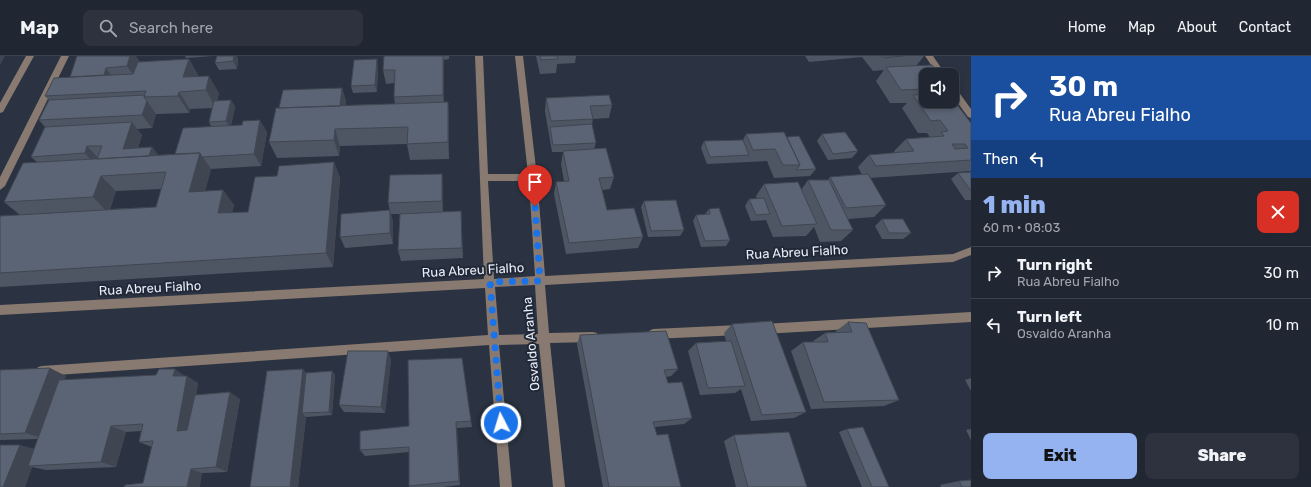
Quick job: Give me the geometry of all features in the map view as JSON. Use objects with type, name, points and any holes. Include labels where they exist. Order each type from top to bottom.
[{"type":"street","points":[[0,110],[30,56]]},
{"type":"street","points":[[0,186],[65,56]]},
{"type":"street","points":[[479,56],[486,236],[506,487]]},
{"type":"street","name":"Osvaldo Aranha","points":[[520,56],[532,177],[544,334],[560,487]]},
{"type":"street","points":[[929,56],[937,68]]},
{"type":"street","points":[[959,99],[971,115]]},
{"type":"street","points":[[484,178],[532,177]]},
{"type":"street","name":"Rua Abreu Fialho","points":[[0,310],[491,287],[540,281],[953,258],[971,251]]},
{"type":"street","points":[[640,335],[971,317]]},
{"type":"street","points":[[32,372],[494,335],[544,334],[600,336]]},
{"type":"building","points":[[77,56],[130,56],[127,66],[106,68],[104,75],[70,77]]},
{"type":"building","points":[[217,56],[234,56],[233,61],[215,63]]},
{"type":"building","points":[[384,56],[443,56],[443,95],[394,97],[395,70],[383,70]]},
{"type":"building","points":[[540,56],[557,56],[558,59],[541,60]]},
{"type":"building","points":[[881,56],[903,56],[883,58]]},
{"type":"building","points":[[189,59],[183,77],[209,76],[206,90],[179,92],[178,96],[144,97],[146,91],[45,96],[54,78],[133,74],[138,62]]},
{"type":"building","points":[[377,59],[375,85],[351,86],[354,60]]},
{"type":"building","points":[[932,65],[934,68],[919,68],[919,89],[901,90],[886,67]]},
{"type":"building","points":[[342,88],[340,106],[279,108],[283,90]]},
{"type":"building","points":[[145,95],[144,97],[147,101],[142,115],[39,120],[49,100]]},
{"type":"building","points":[[609,95],[612,105],[590,106],[593,119],[551,121],[546,98]]},
{"type":"building","points":[[913,95],[919,95],[919,104]]},
{"type":"building","points":[[231,100],[226,121],[209,122],[214,101]]},
{"type":"building","points":[[448,102],[448,142],[407,144],[408,127],[335,129],[334,140],[269,142],[276,108]]},
{"type":"building","points":[[959,107],[971,123],[971,160],[876,166],[869,155],[914,151],[906,139],[944,136],[941,132],[948,131],[940,120],[931,121],[922,108]],"holes":[[[952,144],[965,144],[968,148],[955,149]]]},
{"type":"building","points":[[260,120],[254,154],[202,157],[200,153],[175,154],[183,128],[242,125],[243,121]]},
{"type":"building","points":[[132,122],[123,149],[152,147],[149,156],[97,159],[102,146],[87,146],[85,153],[31,157],[45,127]]},
{"type":"building","points":[[592,124],[596,143],[553,145],[550,127]]},
{"type":"building","points":[[784,132],[800,165],[783,165],[775,149],[753,150],[746,134]]},
{"type":"building","points":[[845,132],[858,151],[833,154],[822,134]]},
{"type":"building","points":[[799,136],[816,169],[796,170],[800,165],[787,137]]},
{"type":"building","points":[[743,140],[749,155],[710,157],[704,141]]},
{"type":"building","points":[[606,148],[614,177],[599,178],[607,210],[634,208],[643,237],[569,243],[556,182],[569,181],[563,151]]},
{"type":"building","points":[[200,153],[189,192],[223,190],[218,213],[248,212],[255,177],[277,176],[279,166],[334,162],[326,253],[0,273],[0,216],[156,207],[166,172],[101,176],[93,197],[4,202],[23,163]]},
{"type":"building","points":[[971,172],[971,191],[958,173]]},
{"type":"building","points":[[442,174],[442,201],[388,203],[390,175]]},
{"type":"building","points":[[868,174],[886,205],[846,208],[830,177]]},
{"type":"building","points":[[808,180],[829,180],[853,230],[831,230]]},
{"type":"building","points":[[798,182],[817,224],[782,226],[764,184]]},
{"type":"building","points":[[764,198],[770,214],[756,215],[749,199]]},
{"type":"building","points":[[676,200],[684,230],[651,231],[644,201]]},
{"type":"building","points":[[719,208],[730,240],[705,241],[696,215],[710,214],[709,209]]},
{"type":"building","points":[[390,210],[390,233],[340,237],[341,214]]},
{"type":"building","points":[[461,211],[462,248],[398,250],[400,214]]},
{"type":"building","points":[[882,219],[903,219],[911,233],[889,233]]},
{"type":"building","points":[[772,321],[806,412],[762,415],[732,324]]},
{"type":"building","points":[[848,322],[866,323],[899,400],[824,402],[803,342],[828,342],[825,333],[852,332]]},
{"type":"building","points":[[666,331],[678,369],[664,370],[668,383],[682,382],[692,418],[653,422],[657,435],[668,434],[681,487],[609,487],[580,335]]},
{"type":"building","points":[[731,341],[745,386],[708,388],[696,343]]},
{"type":"building","points":[[348,351],[388,351],[381,407],[339,405]]},
{"type":"building","points":[[462,358],[471,421],[456,422],[459,481],[409,486],[409,447],[360,450],[360,431],[409,426],[408,360]]},
{"type":"building","points":[[50,368],[25,433],[0,434],[0,370]]},
{"type":"building","points":[[159,369],[175,369],[173,376],[187,376],[177,431],[187,430],[195,395],[230,392],[216,467],[191,469],[187,487],[124,487],[125,485],[143,483],[153,441],[139,442],[143,424],[111,426],[101,462],[28,466],[59,380],[156,375]]},
{"type":"building","points":[[303,369],[290,487],[250,487],[267,371]]},
{"type":"building","points":[[332,371],[329,412],[302,413],[306,373]]},
{"type":"building","points":[[863,427],[889,487],[872,487],[847,429]]},
{"type":"building","points":[[789,432],[807,487],[748,487],[734,435]]},
{"type":"building","points":[[0,445],[20,445],[3,487],[0,487]]},
{"type":"building","points":[[971,480],[971,487],[962,487],[959,481]]},
{"type":"route","points":[[501,423],[490,282],[540,281],[535,206]]}]
